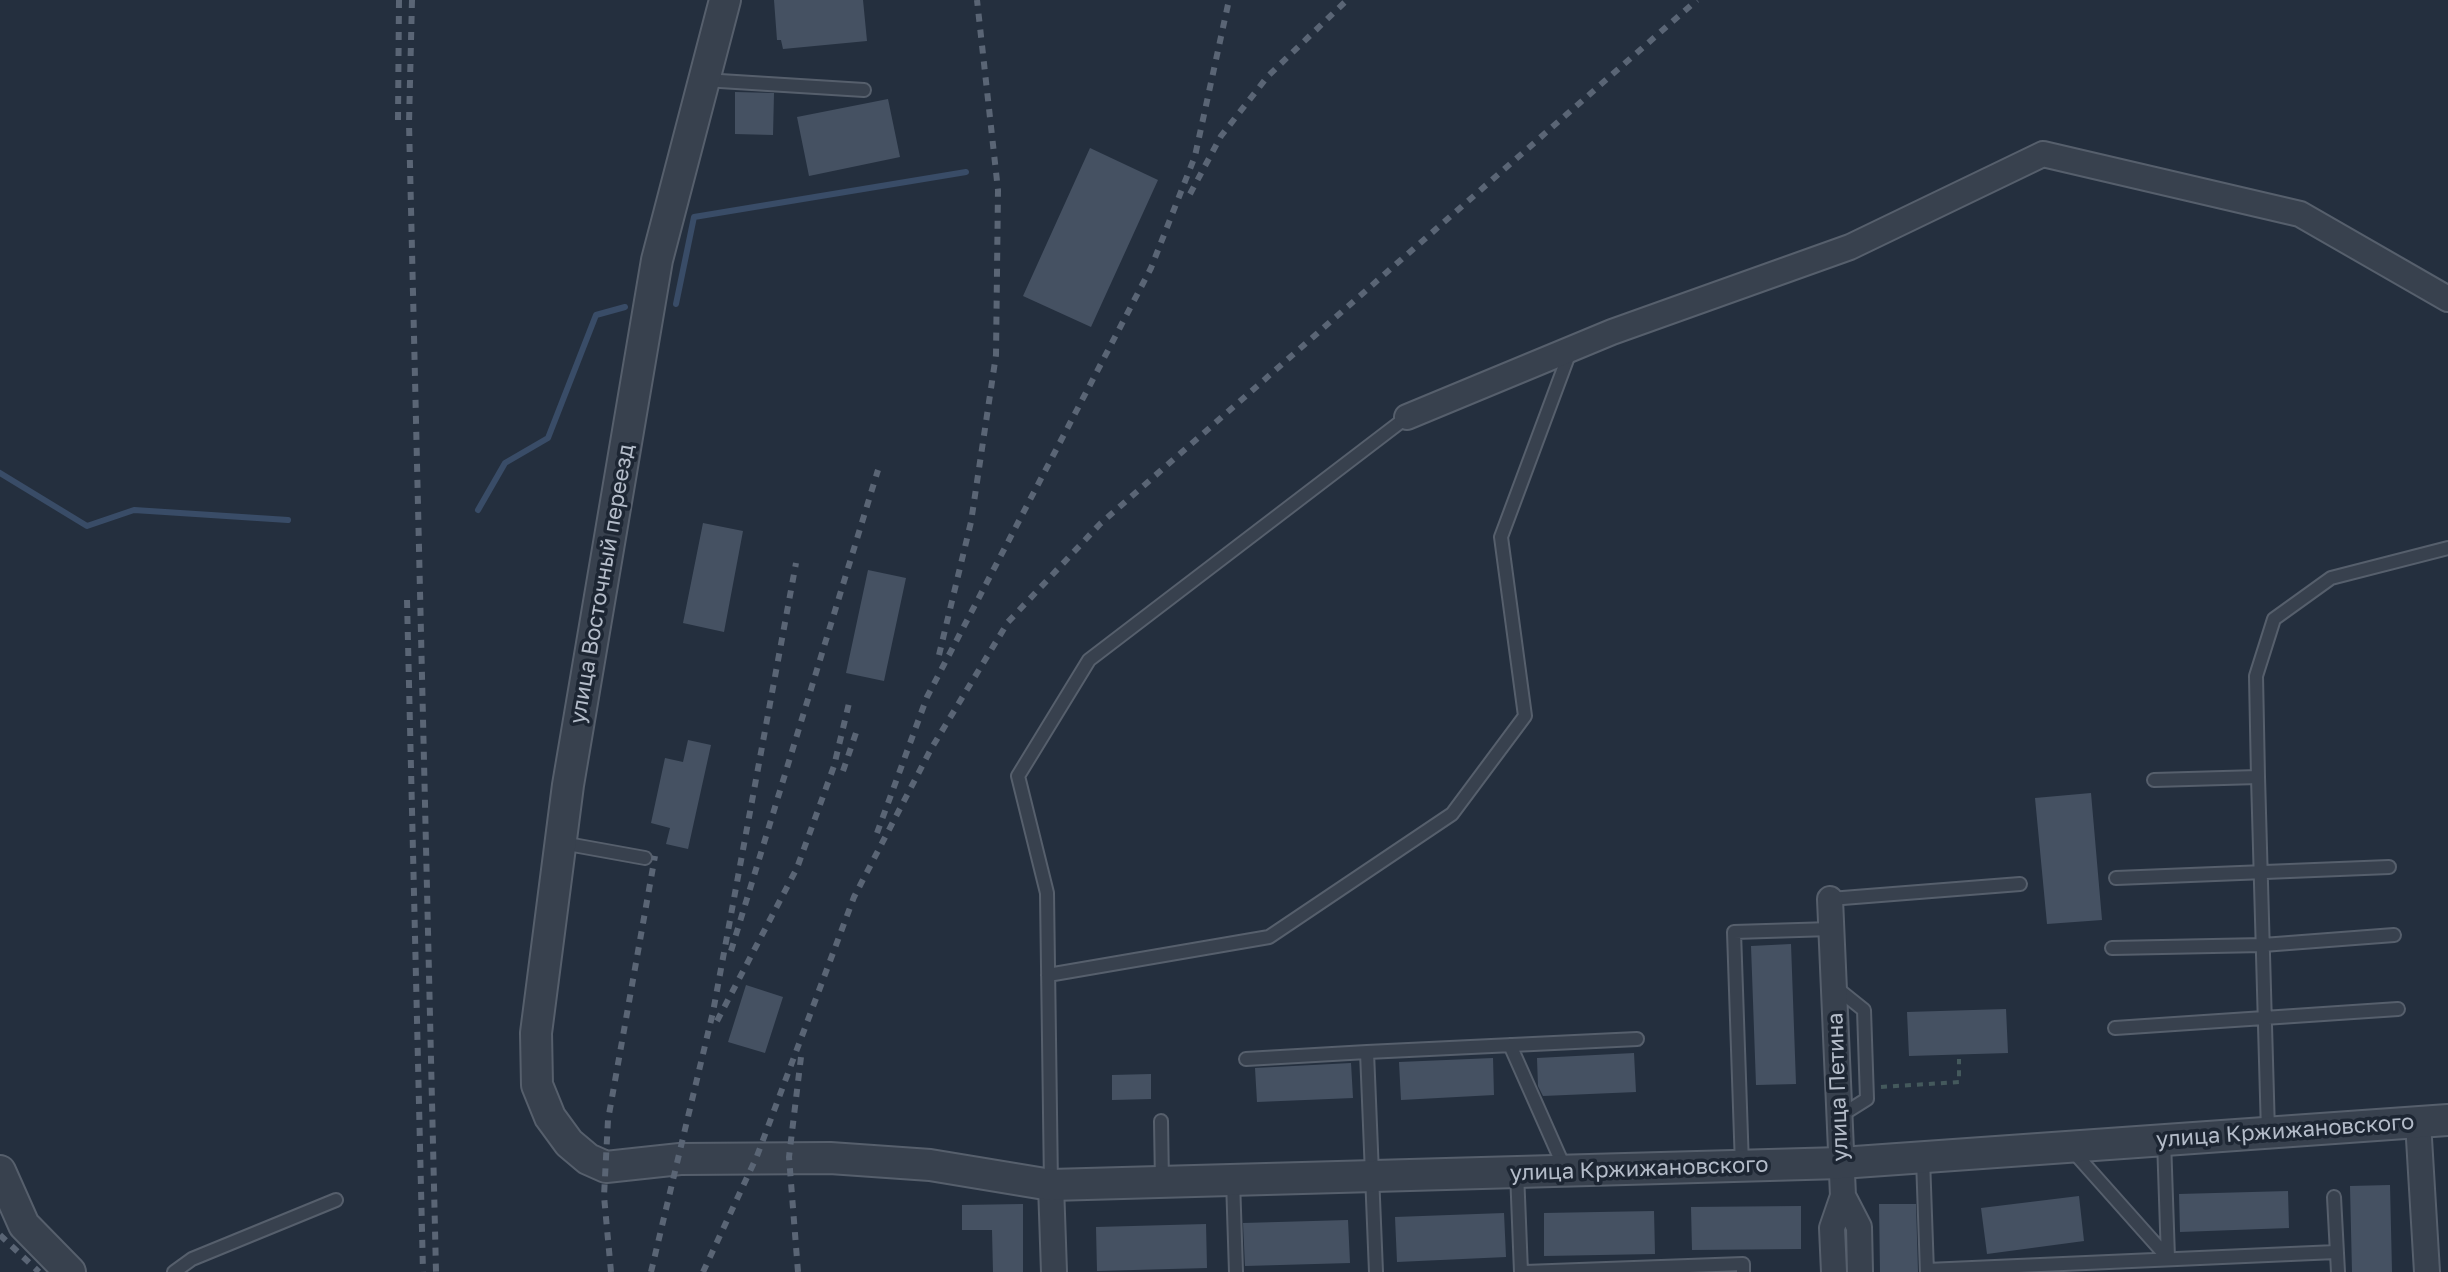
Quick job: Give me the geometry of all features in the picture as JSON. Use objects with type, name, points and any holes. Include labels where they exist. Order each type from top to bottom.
[{"type":"street","name":"улица Восточный переезд","points":[[588,1159],[569,1143],[550,1117],[537,1085],[536,1033],[559,843],[657,260],[725,0]]},
{"type":"street","points":[[1407,417],[1571,349],[1850,247],[2043,154],[2300,214],[2448,299]]},
{"type":"street","name":"улица Петина","points":[[1830,899],[1843,1196],[1859,1227],[1860,1272]]},
{"type":"street","name":"улица Кржижановского","points":[[588,1159],[606,1167],[680,1159],[830,1158],[930,1165],[1051,1185],[1841,1163],[2448,1120]]},
{"type":"street","points":[[2418,1122],[2427,1272]]},
{"type":"street","points":[[0,1171],[24,1225],[70,1272]]},
{"type":"street","points":[[1051,1185],[1054,1272]]},
{"type":"street","points":[[1834,1272],[1832,1228],[1843,1196]]},
{"type":"lane","points":[[704,80],[864,90]]},
{"type":"lane","points":[[1048,975],[1269,937],[1452,814],[1525,716],[1501,537],[1571,349]]},
{"type":"lane","points":[[1051,1185],[1047,893],[1018,776],[1089,660],[1407,417]]},
{"type":"lane","points":[[2268,1132],[2256,676],[2274,619],[2331,578],[2448,548]]},
{"type":"lane","points":[[2154,780],[2258,777]]},
{"type":"lane","points":[[559,843],[645,858]]},
{"type":"lane","points":[[2116,878],[2389,867]]},
{"type":"lane","points":[[1830,899],[2020,884]]},
{"type":"lane","points":[[1742,1166],[1734,932],[1831,929]]},
{"type":"lane","points":[[2112,948],[2263,945],[2394,935]]},
{"type":"lane","points":[[1834,986],[1864,1010],[1867,1099],[1840,1116]]},
{"type":"lane","points":[[2115,1028],[2398,1009]]},
{"type":"lane","points":[[1246,1059],[1637,1039]]},
{"type":"lane","points":[[1510,1045],[1566,1172]]},
{"type":"lane","points":[[1367,1052],[1376,1272]]},
{"type":"lane","points":[[1161,1121],[1162,1182]]},
{"type":"lane","points":[[2164,1140],[2168,1258]]},
{"type":"lane","points":[[2068,1146],[2168,1258]]},
{"type":"lane","points":[[1923,1157],[1927,1271],[2336,1252]]},
{"type":"lane","points":[[1517,1172],[1523,1272],[1743,1264],[1743,1272]]},
{"type":"lane","points":[[1233,1180],[1236,1272]]},
{"type":"lane","points":[[2334,1197],[2338,1272]]},
{"type":"lane","points":[[174,1272],[192,1259],[336,1200]]},
{"type":"path","points":[[1867,1088],[1959,1082],[1959,1059]]},
{"type":"building","points":[[774,0],[863,0],[867,41],[783,49],[781,40],[777,40]]},
{"type":"building","points":[[735,92],[774,93],[773,135],[735,134]]},
{"type":"building","points":[[888,99],[900,157],[809,176],[797,117]]},
{"type":"building","points":[[1090,148],[1158,180],[1091,327],[1023,296]]},
{"type":"building","points":[[703,523],[743,531],[724,632],[683,623]]},
{"type":"building","points":[[868,570],[906,578],[884,681],[846,673]]},
{"type":"building","points":[[688,740],[711,745],[688,849],[666,844],[670,828],[651,823],[665,758],[683,762]]},
{"type":"building","points":[[2091,793],[2102,920],[2047,924],[2035,798]]},
{"type":"building","points":[[1791,944],[1796,1084],[1756,1085],[1751,946]]},
{"type":"building","points":[[746,985],[783,997],[765,1053],[728,1042]]},
{"type":"building","points":[[2006,1009],[2008,1053],[1909,1056],[1907,1012]]},
{"type":"building","points":[[1634,1053],[1636,1092],[1543,1096],[1538,1086],[1537,1058]]},
{"type":"building","points":[[1493,1058],[1494,1095],[1401,1100],[1399,1062]]},
{"type":"building","points":[[1351,1063],[1353,1098],[1257,1102],[1255,1068]]},
{"type":"building","points":[[1151,1074],[1151,1099],[1112,1100],[1112,1075]]},
{"type":"building","points":[[2390,1185],[2392,1272],[2352,1272],[2350,1186]]},
{"type":"building","points":[[2288,1191],[2289,1228],[2180,1232],[2179,1194]]},
{"type":"building","points":[[2079,1196],[2084,1241],[1987,1254],[1981,1208]]},
{"type":"building","points":[[1023,1204],[1023,1272],[993,1272],[992,1230],[962,1230],[962,1205]]},
{"type":"building","points":[[1879,1204],[1916,1204],[1918,1272],[1880,1272]]},
{"type":"building","points":[[1801,1206],[1801,1249],[1692,1250],[1691,1207]]},
{"type":"building","points":[[1654,1211],[1655,1254],[1544,1256],[1544,1213]]},
{"type":"building","points":[[1504,1213],[1506,1257],[1397,1262],[1395,1217]]},
{"type":"building","points":[[1348,1220],[1350,1263],[1245,1266],[1243,1223]]},
{"type":"building","points":[[1206,1224],[1207,1268],[1097,1271],[1096,1227]]},
{"type":"waterway","points":[[676,304],[694,217],[966,172]]},
{"type":"waterway","points":[[478,510],[505,463],[548,438],[596,315],[625,307]]},
{"type":"waterway","points":[[0,473],[87,526],[134,510],[288,520]]},
{"type":"railway","points":[[398,120],[399,0]]},
{"type":"railway","points":[[412,0],[409,123],[436,1272]]},
{"type":"railway","points":[[939,655],[971,522],[996,355],[998,190],[977,0]]},
{"type":"railway","points":[[877,833],[927,697],[1151,268],[1195,156],[1229,0]]},
{"type":"railway","points":[[1190,194],[1221,136],[1268,76],[1347,0]]},
{"type":"railway","points":[[703,1272],[757,1156],[854,897],[931,749],[1008,622],[1100,524],[1697,0]]},
{"type":"railway","points":[[731,951],[878,470]]},
{"type":"railway","points":[[651,1272],[713,1012],[796,563]]},
{"type":"railway","points":[[407,600],[423,1272]]},
{"type":"railway","points":[[717,1021],[797,868],[834,766],[850,699]]},
{"type":"railway","points":[[843,771],[858,727]]},
{"type":"railway","points":[[611,1272],[604,1196],[608,1120],[655,856]]},
{"type":"railway","points":[[798,1272],[789,1157],[801,1057]]},
{"type":"railway","points":[[0,1235],[39,1272]]}]
